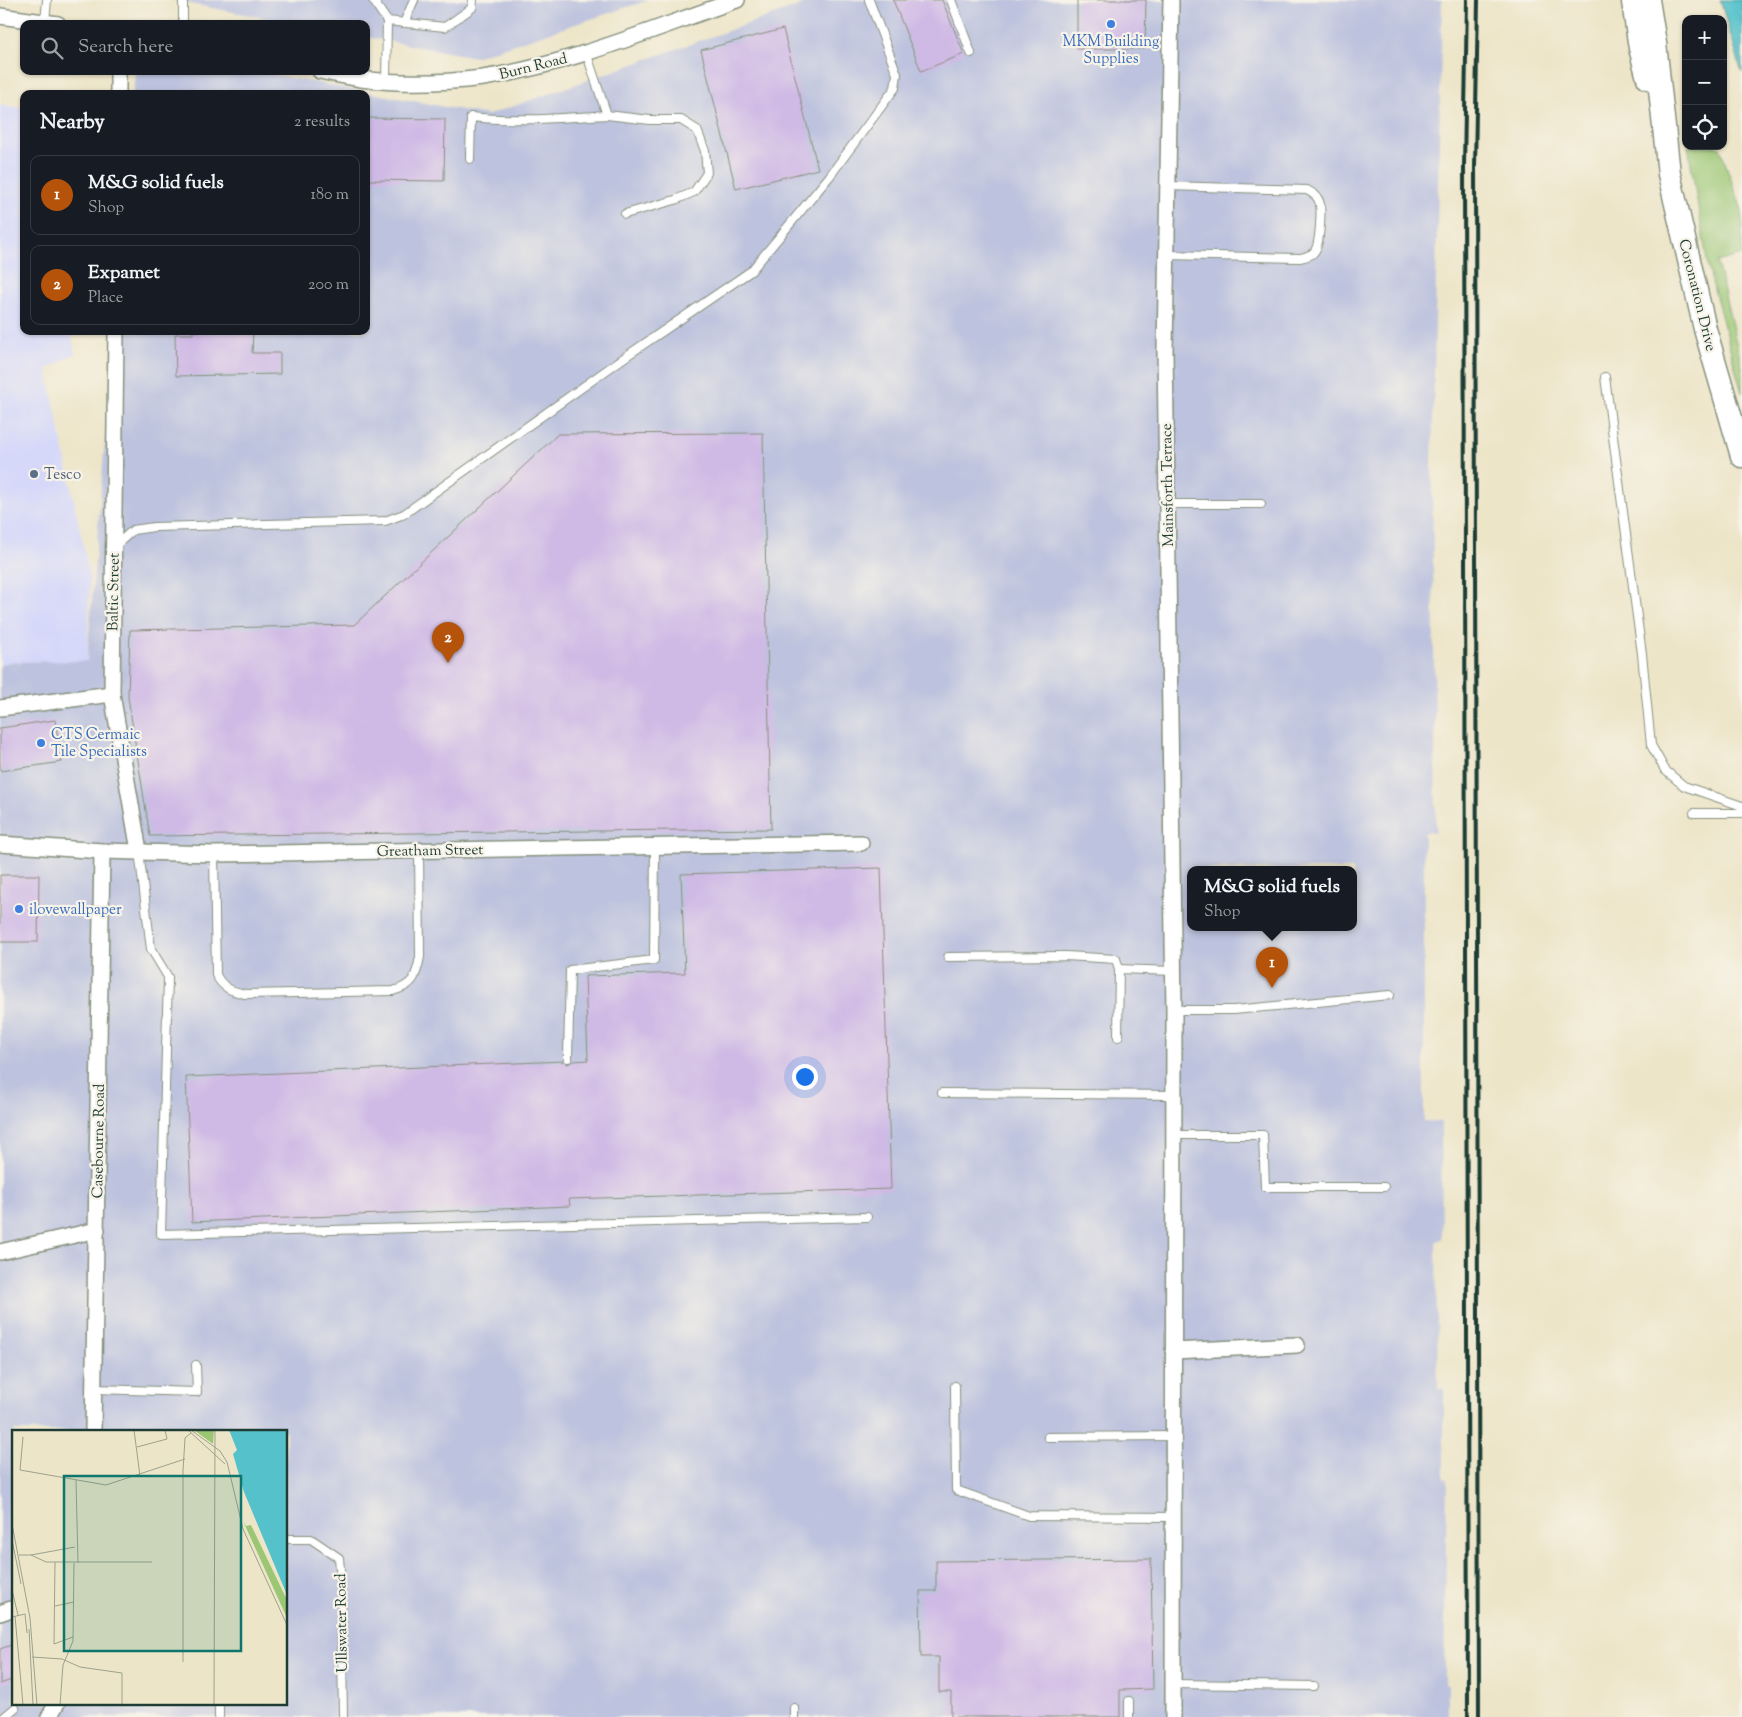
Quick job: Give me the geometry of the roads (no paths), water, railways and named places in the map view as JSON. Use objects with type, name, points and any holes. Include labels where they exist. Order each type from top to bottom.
[{"type":"main road","name":"Coronation Drive","points":[[1633,0],[1640,48],[1664,132]]},
{"type":"main road","name":"Coronation Drive","points":[[1648,0],[1655,43],[1669,174],[1705,329],[1738,430],[1742,456]]},
{"type":"street","name":"Burn Road","points":[[340,75],[361,79],[416,82],[482,78],[528,69],[586,52],[737,0]]},
{"type":"street","name":"Mainsforth Terrace","points":[[1171,0],[1165,350],[1174,1010],[1173,1717]]},
{"type":"street","points":[[0,16],[29,20]]},
{"type":"street","points":[[118,75],[118,90]]},
{"type":"street","name":"Baltic Street","points":[[116,335],[112,694],[139,851]]},
{"type":"street","points":[[0,708],[112,694]]},
{"type":"street","name":"Greatham Street","points":[[0,844],[102,851],[214,854],[861,843]]},
{"type":"street","name":"Casebourne Road","points":[[93,1430],[102,851]]},
{"type":"street","points":[[0,1252],[97,1230]]},
{"type":"street","points":[[1173,1351],[1297,1345]]},
{"type":"street","points":[[0,1613],[12,1609]]},
{"type":"street","points":[[49,1717],[56,1704]]},
{"type":"lane","points":[[47,0],[50,20]]},
{"type":"lane","points":[[183,0],[183,20]]},
{"type":"lane","points":[[373,0],[387,21],[386,81]]},
{"type":"lane","points":[[404,23],[414,0]]},
{"type":"lane","points":[[387,21],[445,26],[472,8],[473,0]]},
{"type":"lane","points":[[114,548],[133,530],[154,527],[385,521],[404,514],[750,271],[829,177],[895,88],[897,74],[869,0]]},
{"type":"lane","points":[[951,0],[971,53]]},
{"type":"lane","points":[[586,52],[607,116]]},
{"type":"lane","points":[[470,159],[472,117],[490,119],[548,119],[607,116],[650,120],[681,120],[697,130],[705,151],[707,173],[694,192],[675,200],[625,214]]},
{"type":"lane","points":[[1167,255],[1300,258],[1314,252],[1319,244],[1319,201],[1315,194],[1307,190],[1168,186]]},
{"type":"lane","points":[[1605,377],[1642,654],[1651,745],[1665,770],[1684,786],[1742,806]]},
{"type":"lane","points":[[1167,504],[1262,504]]},
{"type":"lane","points":[[1694,813],[1742,813]]},
{"type":"lane","points":[[568,1058],[570,970],[654,960],[655,846]]},
{"type":"lane","points":[[214,854],[216,975],[221,984],[231,991],[245,994],[394,991],[405,988],[417,973],[420,958],[419,850]]},
{"type":"lane","points":[[139,851],[151,949],[168,977],[160,1234],[868,1217]]},
{"type":"lane","points":[[948,957],[1066,956],[1116,959],[1119,969],[1118,1037]]},
{"type":"lane","points":[[1119,969],[1173,971]]},
{"type":"lane","points":[[1174,1010],[1234,1010],[1390,995]]},
{"type":"lane","points":[[942,1093],[1174,1094]]},
{"type":"lane","points":[[1173,1135],[1263,1135],[1265,1187],[1384,1186]]},
{"type":"lane","points":[[94,1389],[197,1392],[196,1365]]},
{"type":"lane","points":[[955,1386],[956,1490],[1029,1516],[1173,1518]]},
{"type":"lane","points":[[1048,1437],[1173,1436]]},
{"type":"lane","name":"Ullswater Road","points":[[288,1539],[311,1539],[339,1558],[343,1717]]},
{"type":"lane","points":[[1173,1684],[1314,1686]]},
{"type":"lane","points":[[1129,1702],[1129,1717]]},
{"type":"lane","points":[[219,1704],[219,1717]]},
{"type":"lane","points":[[4,1717],[15,1708]]},
{"type":"lane","points":[[794,1708],[794,1717]]},
{"type":"water","points":[[1720,0],[1742,0],[1742,73],[1727,23],[1727,15],[1725,15]]},
{"type":"railway","points":[[1467,0],[1464,166],[1468,1717]]},
{"type":"railway","points":[[1478,0],[1475,166],[1479,1717]]},
{"type":"place","name":"MKM Building Supplies","points":[[1111,24]]},
{"type":"place","name":"Tesco","points":[[34,474]]},
{"type":"place","name":"Expamet","points":[[448,663]]},
{"type":"place","name":"CTS Cermaic Tile Specialists","points":[[41,743]]},
{"type":"place","name":"ilovewallpaper","points":[[19,909]]},
{"type":"place","name":"M&G solid fuels","points":[[1272,988]]}]
